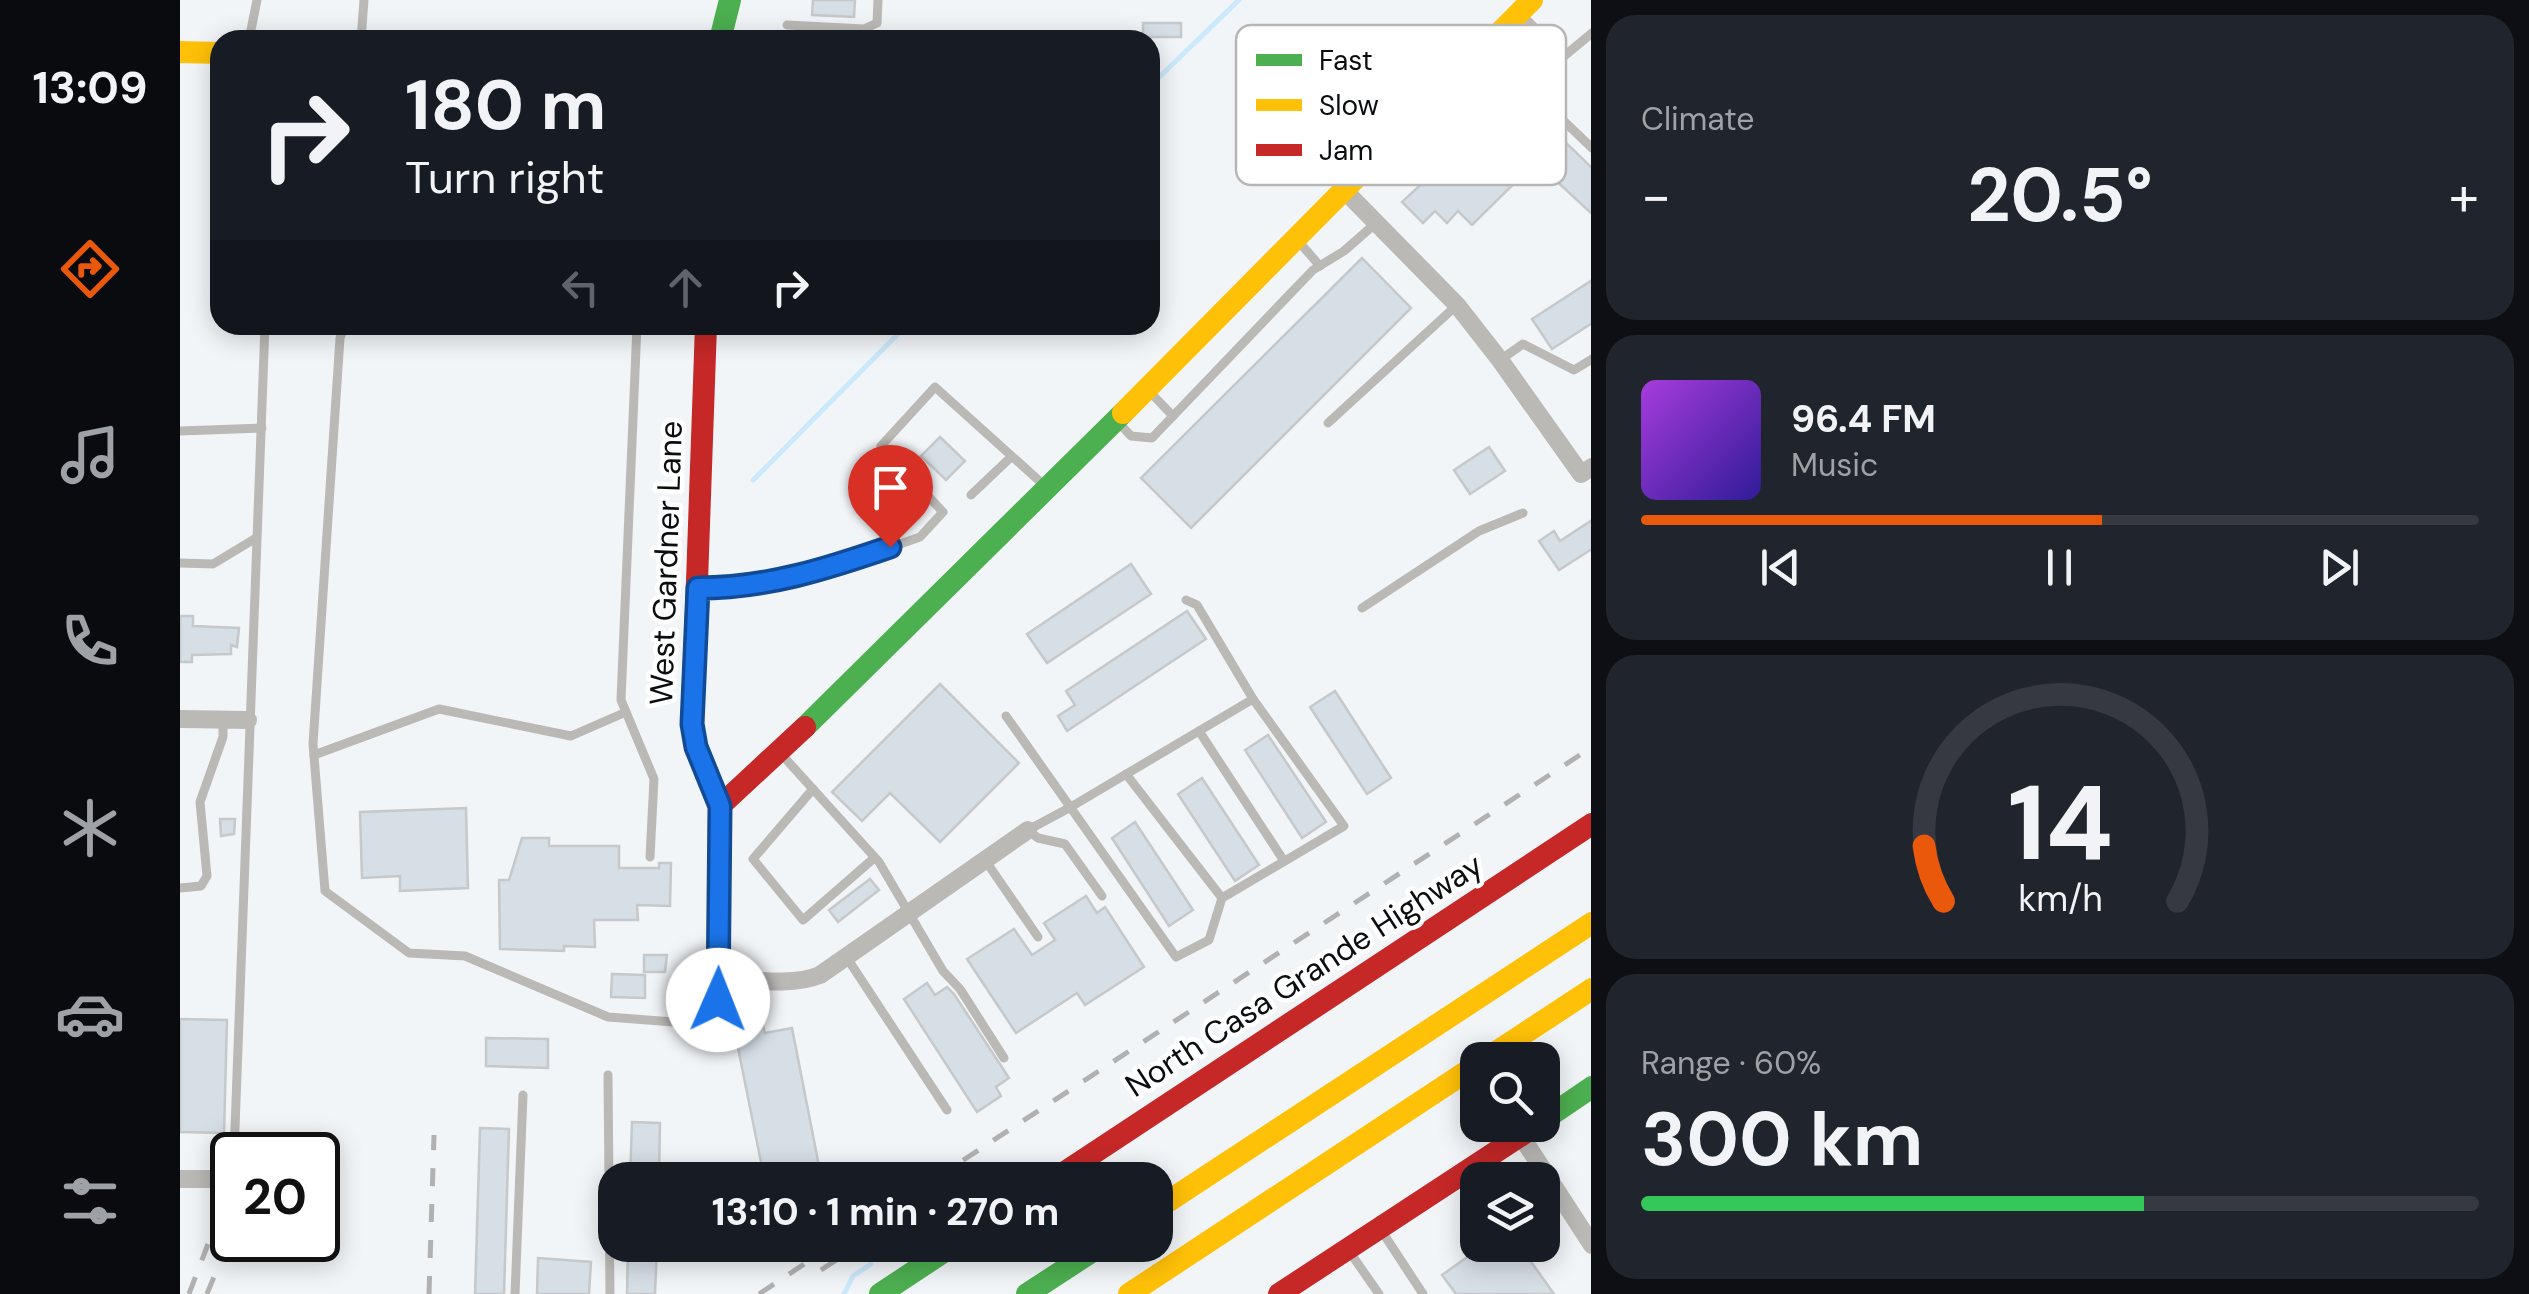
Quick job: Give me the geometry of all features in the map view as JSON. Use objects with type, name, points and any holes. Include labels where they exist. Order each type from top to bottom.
[{"type":"main road","points":[[722,30],[730,0]]},
{"type":"main road","points":[[1507,25],[1526,6]]},
{"type":"main road","points":[[180,52],[210,53]]},
{"type":"main road","points":[[720,806],[780,752],[1116,420],[1297,240],[1345,185]]},
{"type":"main road","name":"West Gardner Lane","points":[[706,335],[692,724],[696,747],[720,806]]},
{"type":"main road","name":"North Casa Grande Highway","points":[[1080,1162],[1591,825]]},
{"type":"main road","points":[[1173,1198],[1591,924]]},
{"type":"main road","points":[[1511,1042],[1591,990]]},
{"type":"main road","points":[[1129,1294],[1460,1076]]},
{"type":"main road","points":[[1560,1109],[1591,1088]]},
{"type":"main road","points":[[1279,1294],[1510,1142]]},
{"type":"main road","points":[[880,1294],[928,1262]]},
{"type":"main road","points":[[1027,1294],[1076,1262]]},
{"type":"street","points":[[1342,188],[1457,305],[1586,470]]},
{"type":"street","points":[[180,719],[248,720]]},
{"type":"street","name":"West Gardner Lane","points":[[719,978],[720,806]]},
{"type":"street","points":[[719,978],[807,980],[846,958],[1028,830]]},
{"type":"street","points":[[1540,1142],[1591,1244]]},
{"type":"street","points":[[180,1179],[210,1179]]},
{"type":"lane","points":[[251,30],[257,0]]},
{"type":"lane","points":[[362,30],[364,0]]},
{"type":"lane","points":[[787,25],[864,29],[876,23],[878,0]]},
{"type":"lane","points":[[1566,54],[1591,34]]},
{"type":"lane","points":[[1566,123],[1591,147]]},
{"type":"lane","points":[[1116,420],[1131,436],[1152,438],[1320,266],[1376,223]]},
{"type":"lane","points":[[1297,240],[1320,266]]},
{"type":"lane","points":[[1328,422],[1457,305]]},
{"type":"lane","points":[[235,1132],[265,335]]},
{"type":"lane","points":[[341,335],[314,755],[324,891],[409,953],[466,956],[608,1017],[713,1025],[719,978]]},
{"type":"lane","points":[[637,335],[621,700],[654,780],[650,857]]},
{"type":"lane","points":[[1500,360],[1522,344],[1574,370],[1591,360]]},
{"type":"lane","points":[[698,588],[744,588],[805,575],[920,537],[944,512],[881,446],[935,387],[1047,488]]},
{"type":"lane","points":[[1147,389],[1173,416]]},
{"type":"lane","points":[[180,430],[262,428]]},
{"type":"lane","points":[[971,495],[1012,456]]},
{"type":"lane","points":[[1362,608],[1479,531],[1523,513]]},
{"type":"lane","points":[[180,562],[212,564],[256,538]]},
{"type":"lane","points":[[1006,716],[1176,957],[1209,940],[1222,898],[1344,826],[1253,698],[1198,605],[1186,600]]},
{"type":"lane","points":[[1102,896],[1065,844],[1038,838],[1028,830],[1253,698]]},
{"type":"lane","points":[[314,755],[440,709],[571,736],[626,712]]},
{"type":"lane","points":[[180,888],[201,886],[207,876],[200,802],[223,736],[223,720]]},
{"type":"lane","points":[[1199,730],[1284,861]]},
{"type":"lane","points":[[780,752],[879,862],[908,914],[1004,1058]]},
{"type":"lane","points":[[1126,774],[1222,898]]},
{"type":"lane","points":[[809,785],[753,858],[802,920],[873,859]]},
{"type":"lane","points":[[985,860],[1038,937]]},
{"type":"lane","points":[[846,958],[947,1110]]},
{"type":"lane","points":[[608,1074],[610,1294]]},
{"type":"lane","points":[[515,1294],[523,1095]]},
{"type":"lane","points":[[1379,1228],[1423,1294]]},
{"type":"lane","points":[[1348,1249],[1379,1294]]},
{"type":"building","points":[[813,0],[855,0],[854,17],[812,15]]},
{"type":"building","points":[[1143,23],[1181,23],[1181,37],[1160,37],[1160,30],[1143,30]]},
{"type":"building","points":[[1566,143],[1591,167],[1591,213],[1561,185],[1566,185]]},
{"type":"building","points":[[1420,185],[1513,185],[1472,225],[1458,211],[1447,223],[1435,211],[1423,223],[1402,202]]},
{"type":"building","points":[[1362,258],[1411,308],[1191,528],[1141,478]]},
{"type":"building","points":[[1591,281],[1591,324],[1552,349],[1532,319]]},
{"type":"building","points":[[940,437],[965,461],[946,480],[921,456]]},
{"type":"building","points":[[1489,447],[1505,471],[1470,494],[1454,470]]},
{"type":"building","points":[[1591,521],[1591,550],[1559,570],[1539,541],[1554,531],[1560,541]]},
{"type":"building","points":[[1131,564],[1151,594],[1047,663],[1027,634]]},
{"type":"building","points":[[1187,611],[1206,639],[1067,731],[1058,716],[1075,705],[1066,691]]},
{"type":"building","points":[[180,616],[193,616],[193,626],[239,628],[237,647],[231,645],[231,654],[192,655],[192,662],[180,662]]},
{"type":"building","points":[[940,684],[1019,763],[940,842],[890,793],[862,821],[832,792]]},
{"type":"building","points":[[1335,691],[1391,778],[1367,794],[1310,707]]},
{"type":"building","points":[[1268,735],[1326,822],[1302,838],[1245,750]]},
{"type":"building","points":[[1202,778],[1259,865],[1235,881],[1178,794]]},
{"type":"building","points":[[466,808],[468,888],[400,891],[400,876],[362,878],[360,812]]},
{"type":"building","points":[[220,819],[235,819],[234,834],[221,836]]},
{"type":"building","points":[[1135,822],[1193,910],[1169,926],[1112,838]]},
{"type":"building","points":[[522,838],[549,838],[549,846],[619,846],[619,868],[659,868],[659,863],[671,863],[670,906],[637,905],[638,920],[594,920],[595,947],[564,946],[564,951],[500,949],[499,880],[509,880]]},
{"type":"building","points":[[870,879],[879,890],[838,922],[829,910]]},
{"type":"building","points":[[1086,896],[1097,913],[1105,907],[1144,967],[1085,1005],[1077,993],[1016,1033],[967,959],[1014,929],[1032,955],[1055,940],[1044,923]]},
{"type":"building","points":[[644,955],[667,955],[665,972],[644,972]]},
{"type":"building","points":[[612,974],[645,975],[645,998],[611,997]]},
{"type":"building","points":[[927,983],[935,995],[947,987],[954,994],[1009,1078],[996,1087],[1001,1096],[977,1112],[904,999]]},
{"type":"building","points":[[180,1019],[227,1020],[224,1132],[180,1132]]},
{"type":"building","points":[[762,1022],[765,1033],[792,1028],[818,1162],[761,1162],[734,1028]]},
{"type":"building","points":[[486,1038],[548,1039],[548,1068],[486,1066]]},
{"type":"building","points":[[632,1122],[660,1123],[659,1162],[631,1162]]},
{"type":"building","points":[[480,1128],[509,1129],[504,1294],[475,1294]]},
{"type":"building","points":[[538,1258],[591,1262],[589,1294],[537,1294]]},
{"type":"building","points":[[628,1262],[656,1262],[655,1294],[627,1294]]},
{"type":"building","points":[[1460,1262],[1531,1262],[1554,1294],[1456,1294],[1442,1275]]},
{"type":"waterway","points":[[1160,76],[1239,0]]},
{"type":"waterway","points":[[753,480],[897,335]]},
{"type":"waterway","points":[[844,1294],[853,1276],[871,1264]]},
{"type":"railway","points":[[960,1162],[1591,748]]},
{"type":"railway","points":[[429,1294],[434,1135]]},
{"type":"railway","points":[[189,1294],[208,1244]]},
{"type":"railway","points":[[207,1294],[220,1262]]},
{"type":"railway","points":[[759,1294],[807,1262]]},
{"type":"railway","points":[[821,1270],[833,1262]]},
{"type":"traffic: fast","points":[[722,30],[730,0]]},
{"type":"traffic: fast","points":[[805,727],[1123,413]]},
{"type":"traffic: fast","points":[[1560,1109],[1591,1088]]},
{"type":"traffic: fast","points":[[880,1294],[928,1262]]},
{"type":"traffic: fast","points":[[1027,1294],[1076,1262]]},
{"type":"traffic: slow","points":[[1507,25],[1532,0]]},
{"type":"traffic: slow","points":[[180,52],[210,53]]},
{"type":"traffic: slow","points":[[1123,413],[1349,185]]},
{"type":"traffic: slow","points":[[1173,1198],[1591,924]]},
{"type":"traffic: slow","points":[[1511,1042],[1591,990]]},
{"type":"traffic: slow","points":[[1129,1294],[1460,1076]]},
{"type":"traffic: jam","points":[[706,335],[692,724],[696,747],[720,806],[805,727]]},
{"type":"traffic: jam","points":[[1080,1162],[1591,825]]},
{"type":"traffic: jam","points":[[1279,1294],[1511,1142]]},
{"type":"route","points":[[718,1000],[720,806],[696,747],[692,724],[698,588],[744,588],[820,572],[890,547]]}]
